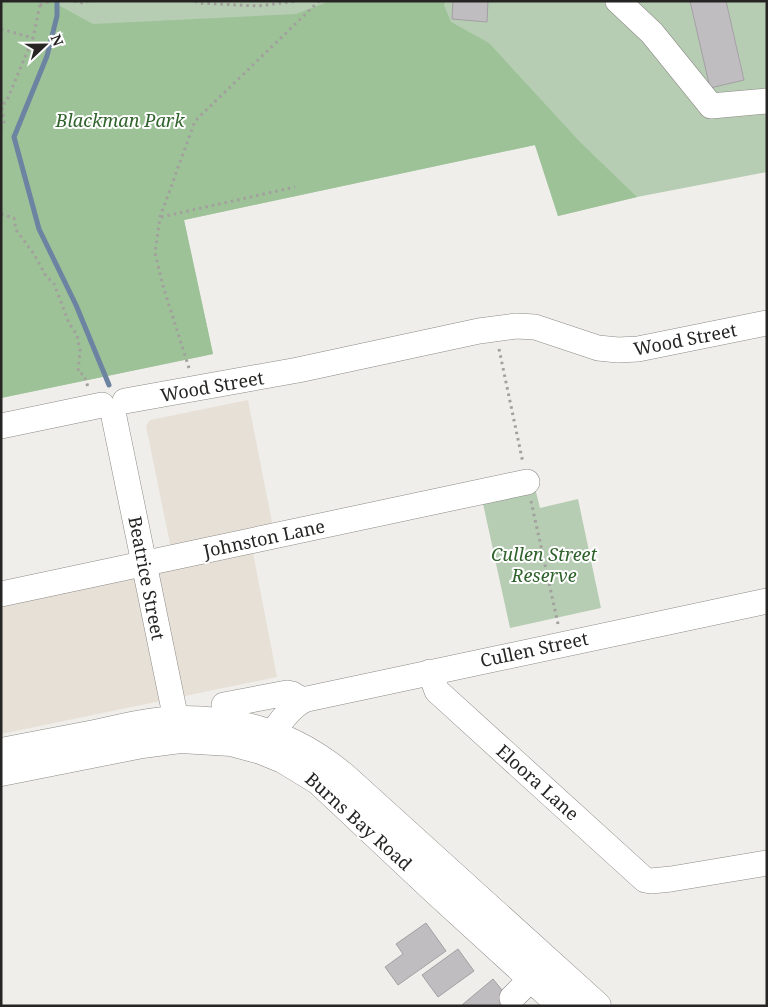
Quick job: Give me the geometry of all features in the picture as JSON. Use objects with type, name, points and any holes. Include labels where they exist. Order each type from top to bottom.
[{"type":"main road","name":"Burns Bay Road","points":[[1,752],[138,725],[178,730],[230,742],[267,742],[283,759],[303,770],[324,786],[540,971]]},
{"type":"main road","name":"Burns Bay Road","points":[[1,772],[142,744],[178,730]]},
{"type":"main road","points":[[540,971],[562,1006]]},
{"type":"main road","points":[[540,971],[597,1006]]},
{"type":"street","points":[[618,1],[652,33],[711,106],[767,101]]},
{"type":"street","name":"Wood Street","points":[[1,426],[109,408],[479,331],[516,326],[535,327],[598,348],[618,350],[638,349],[767,323]]},
{"type":"street","name":"Beatrice Street","points":[[109,408],[145,564],[178,730]]},
{"type":"street","name":"Johnston Lane","points":[[1,594],[527,482]]},
{"type":"street","name":"Cullen Street","points":[[224,705],[287,693],[302,700],[767,601]]},
{"type":"street","name":"Eloora Lane","points":[[430,672],[437,691],[645,880],[657,881],[767,863]]},
{"type":"street","points":[[267,742],[282,721],[302,700]]},
{"type":"street","points":[[512,998],[540,971]]},
{"type":"street","name":"Burns Bay Road","points":[[540,971],[550,1006]]},
{"type":"path","points":[[1,129],[4,124],[2,106],[8,98],[33,38],[39,3],[51,1]]},
{"type":"path","points":[[74,1],[83,3],[88,1]]},
{"type":"path","points":[[195,1],[198,3],[258,6],[297,1]]},
{"type":"path","points":[[195,389],[163,286],[155,253],[160,217],[195,121],[319,1]]},
{"type":"path","points":[[1,30],[33,38]]},
{"type":"path","points":[[160,217],[295,187]]},
{"type":"path","points":[[1,214],[14,218],[16,230],[34,254],[46,276],[54,284],[69,323],[77,335],[80,350],[78,372],[84,375],[109,408]]},
{"type":"shaded area","points":[[248,400],[273,527],[249,532],[277,677],[1,734],[1,600],[174,564],[146,426],[150,420]]},
{"type":"green space","name":"Blackman Park","points":[[1,1],[690,1],[711,87],[744,79],[726,1],[767,1],[767,172],[637,197],[558,216],[535,145],[184,220],[213,354],[1,398]]},
{"type":"green space","name":"Blackman Park","points":[[1,1],[51,1],[93,24],[296,14],[330,1],[445,1],[444,5],[451,22],[489,43],[580,142],[637,197],[558,216],[535,145],[184,220],[213,354],[1,398]]},
{"type":"green space","name":"Cullen Street Reserve","points":[[535,488],[540,508],[578,499],[601,608],[510,628],[482,499]]},
{"type":"building","points":[[453,1],[488,1],[487,22],[452,19]]},
{"type":"building","points":[[690,1],[726,1],[744,80],[710,88]]},
{"type":"building","points":[[426,923],[446,951],[398,985],[385,967],[403,954],[396,944]]},
{"type":"building","points":[[458,949],[474,971],[438,997],[422,975]]},
{"type":"building","points":[[493,979],[515,1006],[462,1006],[462,1005]]},
{"type":"waterway","points":[[57,1],[57,16],[47,56],[14,137],[39,229],[76,305],[109,385]]}]
